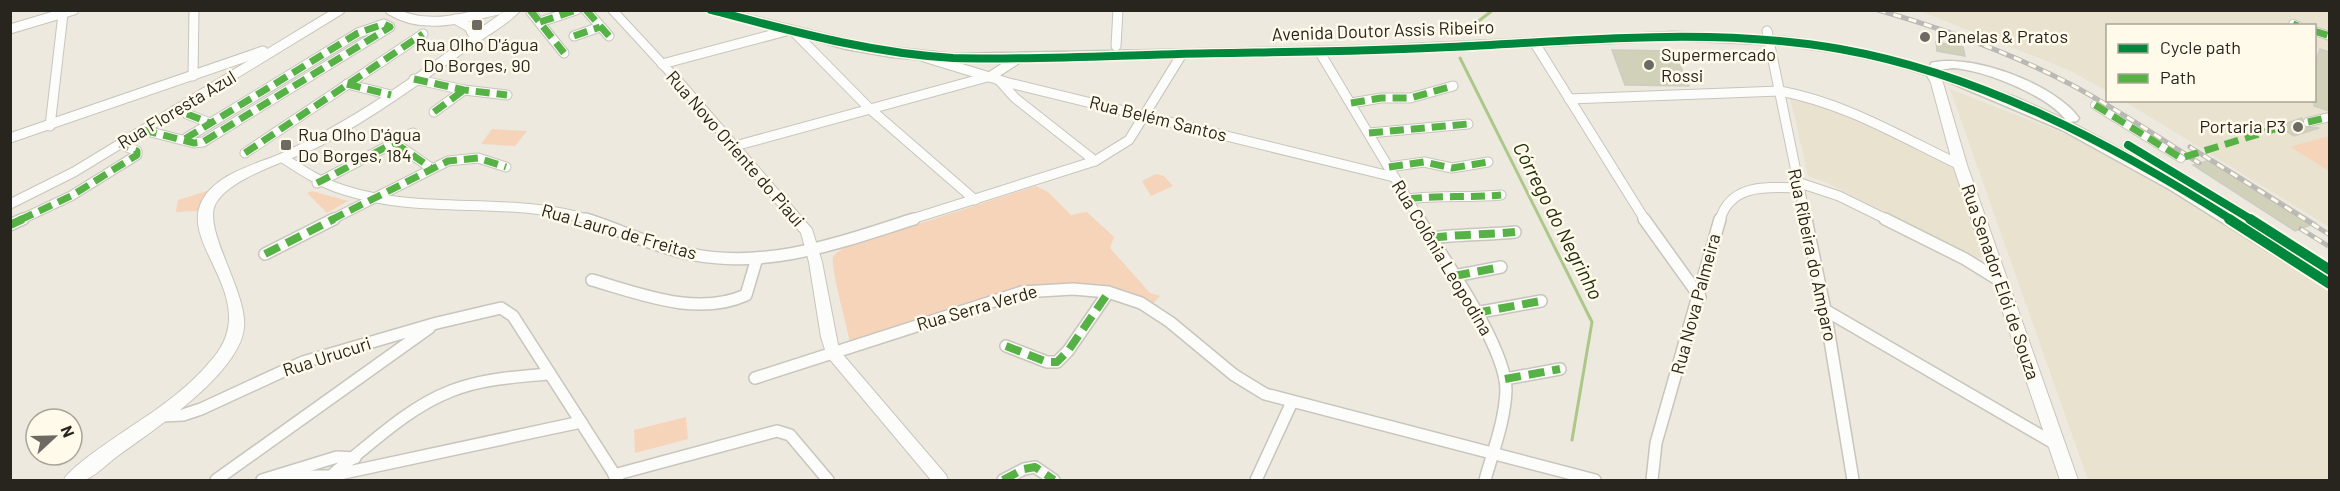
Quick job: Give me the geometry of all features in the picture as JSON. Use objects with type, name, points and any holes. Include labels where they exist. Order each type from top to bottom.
[{"type":"main road","points":[[73,480],[202,381],[226,353],[236,333],[238,318],[234,295],[204,224],[206,206],[226,184],[340,129],[515,10]]},
{"type":"main road","name":"Avenida Doutor Assis Ribeiro","points":[[711,10],[853,47],[923,57],[1019,58],[1319,51],[1687,34],[1767,35]]},
{"type":"main road","name":"Avenida Doutor Assis Ribeiro","points":[[744,10],[870,42],[901,47],[964,50],[1446,39],[1654,26],[1767,35],[1848,50],[1938,75],[2073,118],[2172,169],[2330,270]]},
{"type":"main road","name":"Avenida Doutor Assis Ribeiro","points":[[1938,75],[2050,118],[2090,136],[2152,170],[2330,284]]},
{"type":"main road","name":"Rua Senador Elói de Souza","points":[[1938,75],[1960,165],[2069,480]]},
{"type":"main road","points":[[2050,118],[2073,118]]},
{"type":"street","points":[[10,29],[74,10]]},
{"type":"street","points":[[193,76],[194,10]]},
{"type":"street","name":"Rua Floresta Azul","points":[[10,204],[74,172],[286,43],[325,14],[340,10]]},
{"type":"street","points":[[390,10],[402,18],[412,20],[455,18],[498,10]]},
{"type":"street","points":[[407,10],[412,20]]},
{"type":"street","points":[[540,22],[576,10]]},
{"type":"street","points":[[586,10],[609,36]]},
{"type":"street","name":"Rua Novo Oriente do Piaui","points":[[612,10],[735,146],[807,232],[814,251],[825,333],[832,352],[940,480]]},
{"type":"street","points":[[1116,46],[1118,10]]},
{"type":"street","points":[[531,12],[564,53]]},
{"type":"street","points":[[50,126],[63,14]]},
{"type":"street","points":[[455,18],[469,27],[475,38]]},
{"type":"street","points":[[143,130],[183,140],[197,143],[209,139],[390,27],[384,24],[357,33],[183,140]]},
{"type":"street","points":[[574,36],[600,27]]},
{"type":"street","points":[[662,64],[792,31],[869,108],[975,200]]},
{"type":"street","points":[[245,153],[423,34]]},
{"type":"street","name":"Rua Ríbeira do Amparo","points":[[1767,35],[1825,310],[1853,480]]},
{"type":"street","points":[[1534,42],[1656,238],[1700,297]]},
{"type":"street","points":[[10,138],[286,43]]},
{"type":"street","name":"Rua Colônia Leopodina","points":[[1319,51],[1491,339],[1505,380],[1505,398],[1485,480]]},
{"type":"street","name":"Rua Lauro de Freitas","points":[[282,158],[317,183],[374,198],[545,209],[594,221],[689,254],[758,258],[814,251],[1095,161],[1129,140],[1182,54]]},
{"type":"street","name":"Rua Belém Santos","points":[[923,57],[1145,117],[1391,172]]},
{"type":"street","points":[[735,146],[869,108],[995,78],[1019,58]]},
{"type":"street","points":[[208,71],[228,78]]},
{"type":"street","points":[[995,78],[1016,98],[1095,161]]},
{"type":"street","points":[[414,79],[464,90],[507,95]]},
{"type":"street","points":[[347,84],[391,95]]},
{"type":"street","points":[[1351,103],[1381,98],[1410,98],[1453,86]]},
{"type":"street","points":[[434,112],[464,90]]},
{"type":"street","points":[[1569,99],[1780,91],[1826,101],[1960,165]]},
{"type":"street","points":[[2095,105],[2181,159]]},
{"type":"street","points":[[187,114],[210,123]]},
{"type":"street","points":[[2308,122],[2330,117]]},
{"type":"street","points":[[1369,133],[1468,124]]},
{"type":"street","points":[[317,183],[413,133]]},
{"type":"street","points":[[395,143],[431,168]]},
{"type":"street","points":[[10,225],[71,196],[137,155],[137,151],[120,144]]},
{"type":"street","points":[[265,254],[431,168],[469,156],[480,156],[506,166]]},
{"type":"street","points":[[1391,172],[1424,162],[1452,168],[1488,162]]},
{"type":"street","name":"Rua Nova Palmeira","points":[[1652,480],[1656,443],[1700,297],[1719,219],[1730,199],[1743,191],[1798,185],[1827,191],[1997,273]]},
{"type":"street","points":[[1408,199],[1438,195],[1467,198],[1501,195]]},
{"type":"street","points":[[1431,238],[1467,233],[1490,235],[1515,232]]},
{"type":"street","points":[[592,280],[647,296],[724,304],[746,295],[758,258]]},
{"type":"street","points":[[1454,276],[1501,267]]},
{"type":"street","name":"Rua Serra Verde","points":[[755,378],[1022,292],[1050,288],[1108,293],[1153,310],[1237,380],[1265,394],[1595,480]]},
{"type":"street","points":[[1006,346],[1047,362],[1058,362],[1108,293]]},
{"type":"street","points":[[1475,313],[1541,301]]},
{"type":"street","name":"Rua Urucuri","points":[[158,416],[183,415],[201,409],[303,362],[437,323],[501,308],[513,316],[547,374]]},
{"type":"street","points":[[1825,310],[2058,446]]},
{"type":"street","points":[[216,480],[437,323]]},
{"type":"street","points":[[1505,380],[1560,369]]},
{"type":"street","points":[[323,477],[355,457],[438,396],[477,383],[547,374],[616,479],[768,432],[783,431],[790,435],[828,480]]},
{"type":"street","points":[[1256,480],[1292,402]]},
{"type":"street","points":[[262,480],[286,477],[323,477],[356,471],[580,422]]},
{"type":"street","points":[[286,477],[324,460],[355,457]]},
{"type":"street","points":[[355,457],[356,471]]},
{"type":"street","points":[[323,477],[324,460]]},
{"type":"street","points":[[1003,480],[1034,466],[1040,467],[1054,480]]},
{"type":"shaded area","points":[[1920,11],[2329,11],[2329,227],[2126,102],[2316,102],[2316,24],[2106,24],[2106,90],[2069,70]]},
{"type":"shaded area","points":[[1950,89],[2063,133],[2138,167],[2329,290],[2329,480],[2088,480]]},
{"type":"shaded area","points":[[1790,97],[1828,104],[1955,167],[1983,257],[1976,258],[1825,182],[1808,176]]},
{"type":"shaded area","points":[[492,129],[527,131],[515,146],[481,144]]},
{"type":"shaded area","points":[[2329,136],[2329,171],[2292,148],[2293,146]]},
{"type":"shaded area","points":[[1156,174],[1164,176],[1173,186],[1151,196],[1142,181]]},
{"type":"shaded area","points":[[1036,186],[1048,192],[1071,215],[1087,212],[1114,237],[1110,248],[1150,293],[1160,296],[1153,304],[1092,286],[1045,285],[930,315],[850,342],[834,272],[833,257],[836,253],[844,248]]},
{"type":"shaded area","points":[[210,190],[198,211],[176,212],[178,200]]},
{"type":"shaded area","points":[[312,191],[348,201],[327,213],[307,193]]},
{"type":"shaded area","points":[[686,417],[688,439],[635,453],[634,430]]},
{"type":"building","points":[[1936,42],[1963,47],[1965,56],[1937,51]]},
{"type":"building","points":[[2320,49],[2330,52],[2330,111],[2314,106],[2316,102],[2316,61]]},
{"type":"building","name":"Supermercado Rossi","points":[[1612,50],[1674,51],[1689,86],[1625,85]]},
{"type":"building","name":"Portaria P3","points":[[2302,118],[2306,127],[2319,128],[2294,136],[2278,126]]},
{"type":"building","points":[[2213,159],[2316,223],[2295,231],[2193,165]]},
{"type":"waterway","name":"Córrego do Negrinho","points":[[1476,23],[1493,10]]},
{"type":"waterway","name":"Córrego do Negrinho","points":[[1460,58],[1592,322],[1572,440]]},
{"type":"railway","points":[[1878,10],[1976,42],[2047,72],[2136,122],[2199,163]]},
{"type":"railway","points":[[2190,147],[2330,235]]},
{"type":"railway","points":[[2301,229],[2330,247]]},
{"type":"marked path","points":[[530,10],[564,53]]},
{"type":"marked path","points":[[540,22],[576,10]]},
{"type":"marked path","points":[[586,10],[609,36]]},
{"type":"marked path","points":[[143,130],[194,143],[203,142],[390,27],[384,24],[358,33],[183,140]]},
{"type":"marked path","points":[[574,36],[600,27]]},
{"type":"marked path","points":[[2316,32],[2330,36]]},
{"type":"marked path","points":[[245,153],[423,34]]},
{"type":"marked path","points":[[414,79],[464,90],[507,95]]},
{"type":"marked path","points":[[347,84],[391,95]]},
{"type":"marked path","points":[[1351,103],[1381,98],[1410,98],[1453,86]]},
{"type":"marked path","points":[[434,112],[464,90]]},
{"type":"marked path","points":[[2095,105],[2181,158],[2278,128]]},
{"type":"marked path","points":[[187,114],[210,123]]},
{"type":"marked path","points":[[2308,122],[2330,117]]},
{"type":"marked path","points":[[1369,133],[1468,124]]},
{"type":"marked path","points":[[317,183],[413,133]]},
{"type":"marked path","points":[[395,143],[431,168]]},
{"type":"marked path","points":[[10,225],[71,196],[137,155],[137,151],[120,144]]},
{"type":"marked path","points":[[265,254],[448,161],[471,157],[506,167]]},
{"type":"marked path","points":[[1389,167],[1424,162],[1452,168],[1488,162]]},
{"type":"marked path","points":[[1408,199],[1438,195],[1467,198],[1501,195]]},
{"type":"marked path","points":[[1431,238],[1467,233],[1490,235],[1515,232]]},
{"type":"marked path","points":[[1454,276],[1501,267]]},
{"type":"marked path","points":[[1006,346],[1047,362],[1057,362],[1068,351],[1108,293]]},
{"type":"marked path","points":[[1475,313],[1541,301]]},
{"type":"marked path","points":[[1505,379],[1560,369]]},
{"type":"marked path","points":[[1003,480],[1024,469],[1035,467],[1047,473],[1054,480]]},
{"type":"cycle path","points":[[711,10],[846,45],[892,53],[953,58],[1014,59],[1371,50],[1673,36],[1784,41],[1840,49],[1895,61],[1954,79],[2067,126],[2174,185],[2330,284]]},
{"type":"cycle path","points":[[2128,145],[2181,175],[2330,270]]},
{"type":"place","name":"Rua Olho D'água Do Borges, 90","points":[[477,25]]},
{"type":"place","name":"Panelas & Pratos","points":[[1925,37]]},
{"type":"place","name":"Supermercado Rossi","points":[[1649,65]]},
{"type":"place","name":"Portaria P3","points":[[2298,127]]},
{"type":"place","name":"Rua Olho D'água Do Borges, 184","points":[[286,145]]}]
